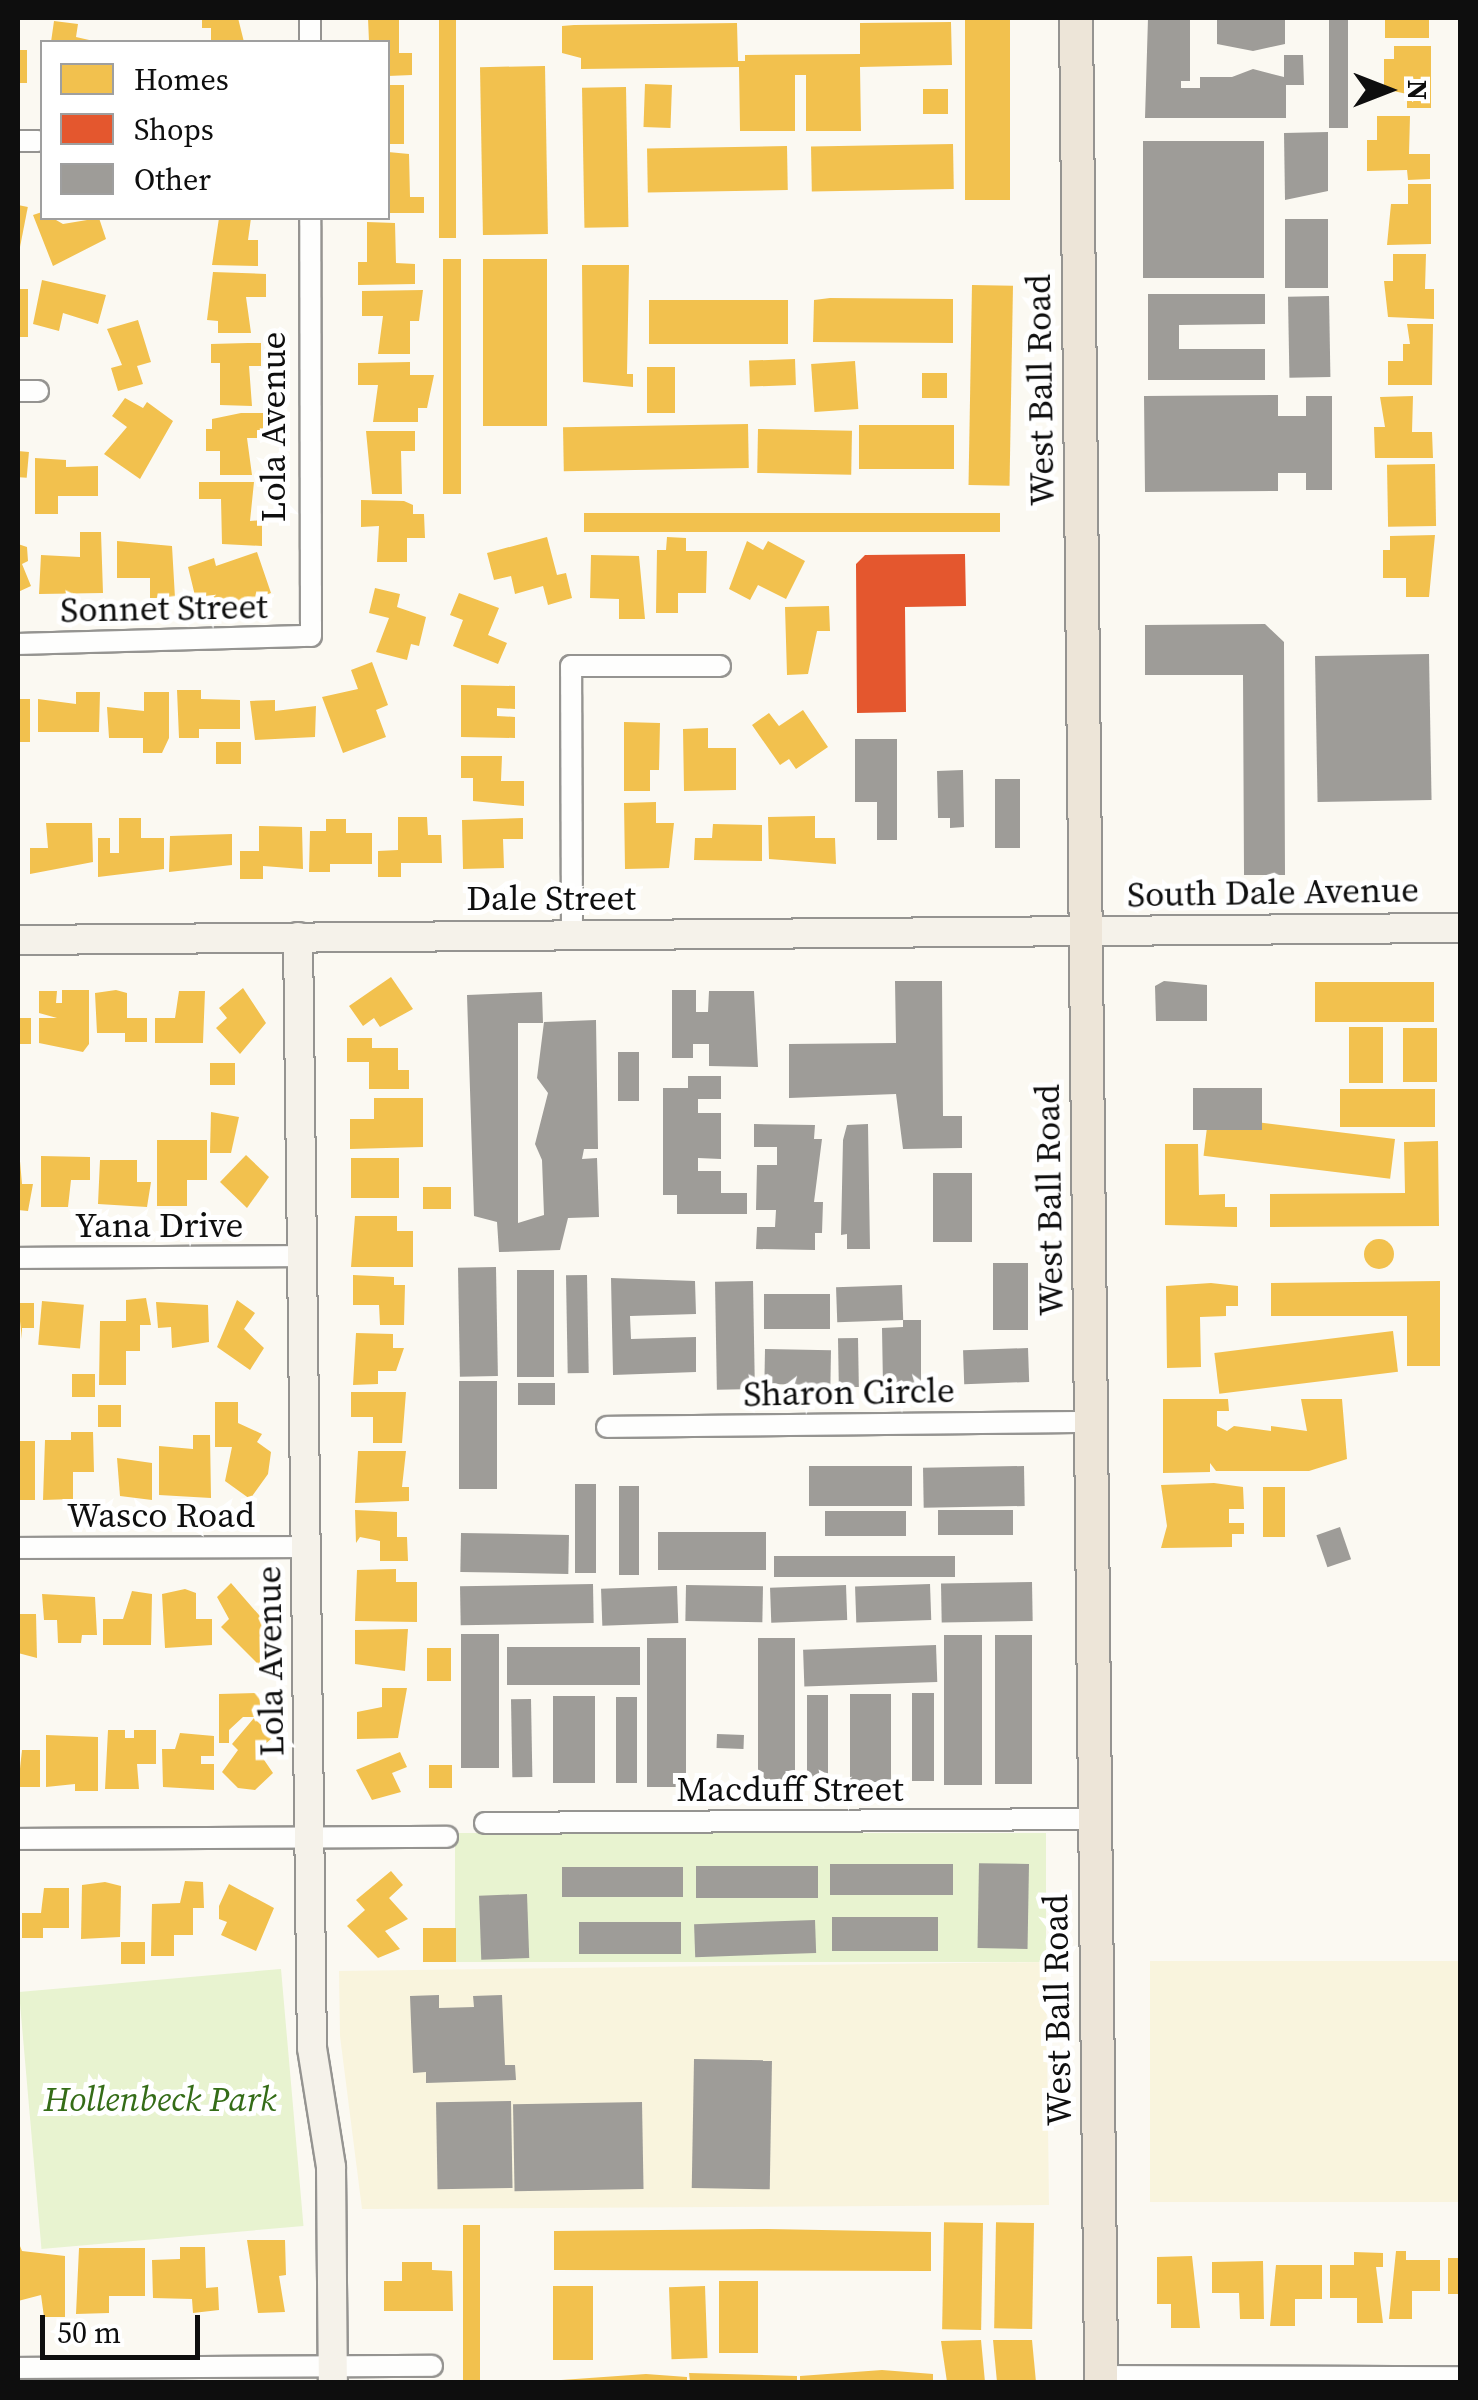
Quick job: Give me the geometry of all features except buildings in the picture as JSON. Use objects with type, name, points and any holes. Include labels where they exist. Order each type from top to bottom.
[{"type":"main road","name":"West Ball Road","points":[[1076,18],[1101,2379]]},
{"type":"street","name":"Lola Avenue","points":[[310,220],[311,636]]},
{"type":"street","name":"Sonnet Street","points":[[18,644],[311,636]]},
{"type":"street","points":[[572,935],[571,666],[720,666]]},
{"type":"street","name":"South Dale Avenue","points":[[1086,931],[1460,928]]},
{"type":"street","name":"Dale Street","points":[[18,940],[1086,931]]},
{"type":"street","name":"Lola Avenue","points":[[298,937],[312,2048],[330,2166],[333,2373]]},
{"type":"street","name":"Yana Drive","points":[[18,1258],[301,1256]]},
{"type":"street","name":"Sharon Circle","points":[[608,1427],[1091,1422]]},
{"type":"street","name":"Wasco Road","points":[[18,1548],[306,1547]]},
{"type":"street","name":"Macduff Street","points":[[486,1823],[1095,1819]]},
{"type":"street","points":[[18,1840],[447,1837]]},
{"type":"street","points":[[18,2368],[74,2375],[333,2373],[432,2366]]},
{"type":"street","points":[[1101,2379],[1460,2377]]},
{"type":"shaded area","points":[[1150,1961],[1460,1961],[1460,2202],[1150,2202]]},
{"type":"shaded area","points":[[1046,1962],[1049,2205],[362,2209],[340,2036],[339,1971]]},
{"type":"green space","points":[[455,1833],[1046,1833],[1046,1962],[455,1962]]},
{"type":"green space","name":"Hollenbeck Park","points":[[281,1969],[303,2226],[41,2249],[19,1992]]}]
